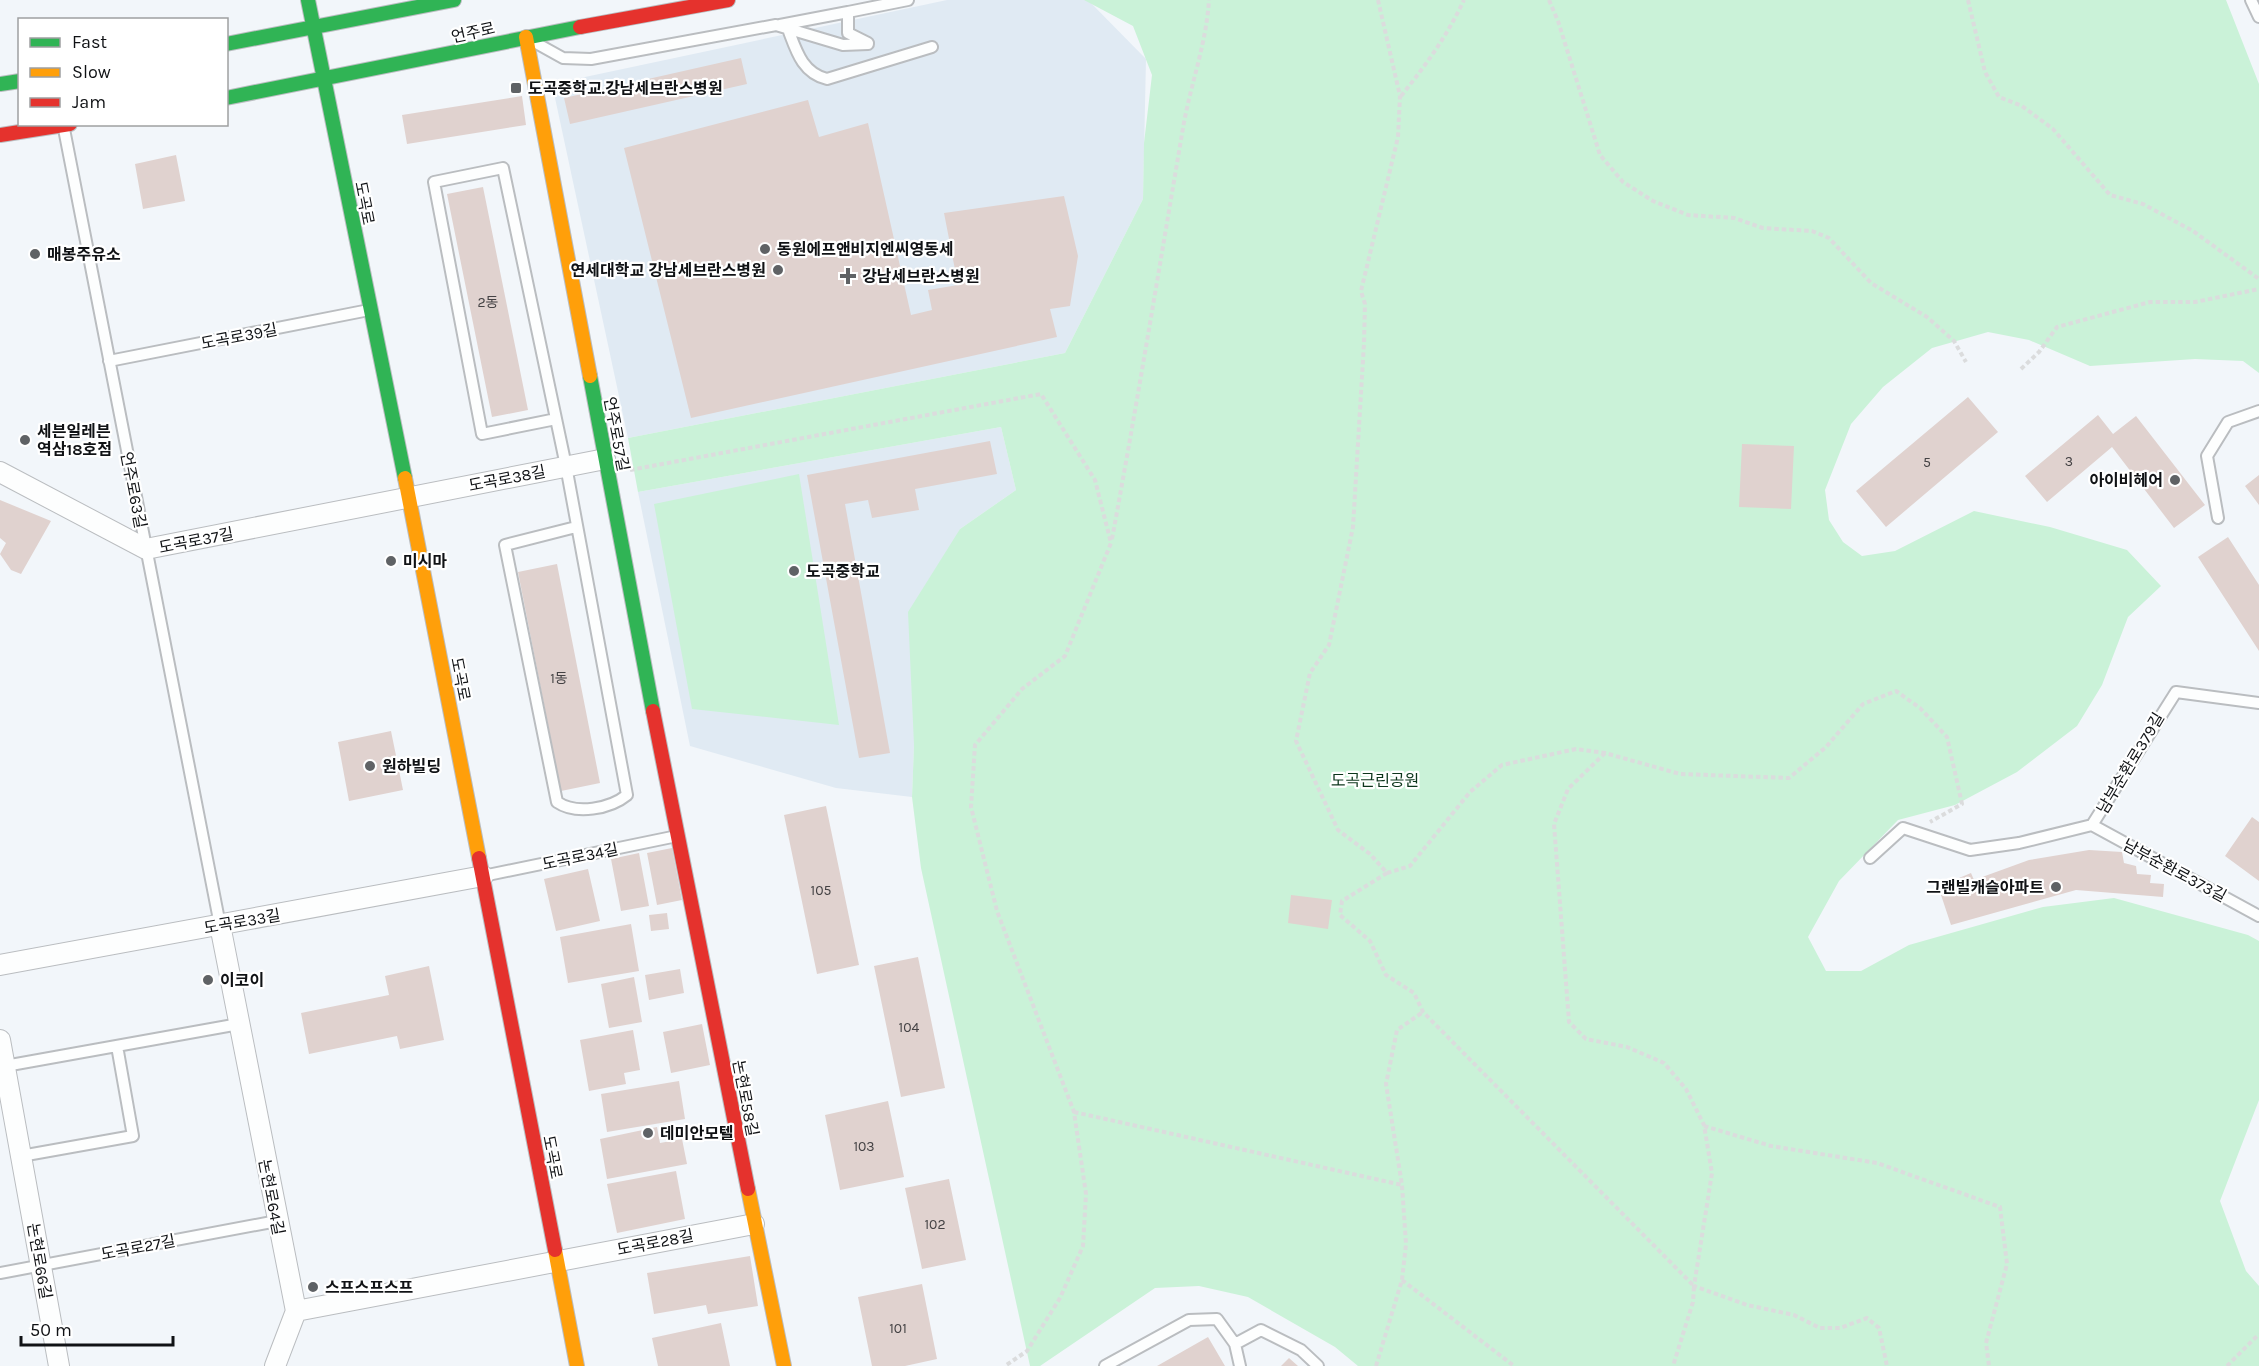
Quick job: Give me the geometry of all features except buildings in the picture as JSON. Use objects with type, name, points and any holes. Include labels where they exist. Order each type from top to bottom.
[{"type":"main road","name":"도곡로","points":[[308,0],[369,310],[409,497],[577,1366]]},
{"type":"main road","points":[[228,44],[454,0]]},
{"type":"main road","name":"언주로","points":[[228,98],[325,82],[526,37],[728,0]]},
{"type":"main road","name":"언주로57길","points":[[526,37],[676,836]]},
{"type":"main road","points":[[0,84],[18,81]]},
{"type":"main road","points":[[0,135],[60,126]]},
{"type":"main road","name":"논현로58길","points":[[676,836],[784,1366]]},
{"type":"street","name":"도곡로38길","points":[[409,497],[605,459]]},
{"type":"street","name":"도곡로37길","points":[[0,472],[146,549],[409,497]]},
{"type":"street","name":"도곡로33길","points":[[0,965],[483,876]]},
{"type":"street","name":"논현로64길","points":[[220,924],[296,1311]]},
{"type":"street","name":"논현로66길","points":[[0,1040],[59,1366]]},
{"type":"street","name":"도곡로28길","points":[[556,1261],[754,1224]]},
{"type":"street","points":[[275,1366],[296,1311],[556,1261]]},
{"type":"lane","points":[[526,37],[563,58],[591,59],[908,0]]},
{"type":"lane","points":[[2251,0],[2259,17]]},
{"type":"lane","points":[[776,25],[843,45],[868,44],[848,33],[848,12]]},
{"type":"lane","points":[[788,29],[800,60],[815,76],[827,79],[932,47]]},
{"type":"lane","name":"언주로63길","points":[[67,126],[109,361],[220,924]]},
{"type":"lane","points":[[556,419],[482,434],[434,182],[503,168],[566,466],[627,795],[620,800],[588,809],[568,808],[557,802],[505,545],[576,527]]},
{"type":"lane","name":"도곡로39길","points":[[109,361],[369,310]]},
{"type":"lane","points":[[2218,518],[2207,456],[2228,422],[2259,411]]},
{"type":"lane","name":"남부순환로379길","points":[[1915,832],[1970,850],[2019,843],[2092,825],[2176,692],[2259,703]]},
{"type":"lane","name":"남부순환로373길","points":[[2092,825],[2259,916]]},
{"type":"lane","points":[[1870,858],[1903,828],[1915,832]]},
{"type":"lane","name":"도곡로34길","points":[[483,876],[676,836]]},
{"type":"lane","points":[[5,1066],[239,1024]]},
{"type":"lane","points":[[21,1156],[133,1136],[117,1046]]},
{"type":"lane","name":"도곡로27길","points":[[0,1273],[277,1221]]},
{"type":"lane","points":[[1105,1366],[1188,1320],[1217,1319],[1235,1344],[1240,1366]]},
{"type":"lane","points":[[1235,1344],[1261,1329],[1301,1350],[1318,1366]]},
{"type":"path","points":[[1005,1366],[1027,1351],[1060,1298],[1083,1246],[1086,1194],[1074,1112],[998,911],[971,807],[975,745],[1022,689],[1065,656],[1112,543],[1140,391],[1185,110],[1207,34],[1209,0]]},
{"type":"path","points":[[1378,0],[1400,96],[1398,137],[1361,291],[1365,304],[1364,343],[1353,527],[1329,645],[1310,673],[1296,741],[1338,830],[1370,854],[1387,873]]},
{"type":"path","points":[[1400,96],[1428,62],[1451,28],[1464,0]]},
{"type":"path","points":[[1549,0],[1558,21],[1600,155],[1623,182],[1653,201],[1688,215],[1734,218],[1763,228],[1812,231],[1829,238],[1871,283],[1927,317],[1954,341],[1966,362]]},
{"type":"path","points":[[1968,0],[1985,72],[1999,96],[2022,106],[2053,129],[2110,195],[2143,204],[2193,231],[2259,279]]},
{"type":"path","points":[[2021,369],[2039,352],[2057,327],[2150,302],[2195,302],[2259,289]]},
{"type":"path","points":[[605,459],[626,470],[634,470],[1041,394],[1095,480],[1112,543]]},
{"type":"path","points":[[1887,1366],[1879,1328],[1867,1318],[1840,1328],[1820,1328],[1794,1315],[1747,1305],[1694,1286],[1423,1012],[1414,993],[1386,975],[1370,941],[1340,915],[1342,901],[1387,873],[1410,866],[1470,792],[1502,765],[1576,749],[1605,753],[1680,774],[1789,778],[1826,747],[1863,704],[1896,691],[1920,708],[1947,737],[1962,804],[1915,832]]},
{"type":"path","points":[[1605,753],[1568,789],[1554,824],[1569,1022],[1586,1039],[1627,1047],[1664,1063],[1686,1089],[1704,1125],[1712,1173],[1693,1302],[1673,1366]]},
{"type":"path","points":[[1376,1366],[1402,1280],[1406,1244],[1402,1185],[1386,1084],[1397,1030],[1423,1012]]},
{"type":"path","points":[[1074,1112],[1402,1185]]},
{"type":"path","points":[[1704,1125],[1771,1146],[1877,1163],[2000,1207],[2007,1264],[1986,1343],[1989,1366]]},
{"type":"path","points":[[1402,1280],[1514,1366]]},
{"type":"path","points":[[2227,1366],[2259,1334]]},
{"type":"shaded area","name":"강남세브란스병원","points":[[947,0],[1088,0],[1146,59],[1143,199],[1065,353],[628,438],[552,84]]},
{"type":"shaded area","name":"도곡중학교","points":[[1001,427],[1016,490],[960,529],[914,745],[912,797],[836,788],[690,746],[638,492]]},
{"type":"green space","name":"도곡근린공원","points":[[1084,0],[2226,0],[2259,84],[2259,373],[2243,361],[2195,359],[2090,366],[2029,340],[1988,332],[1932,348],[1883,387],[1851,424],[1825,490],[1829,520],[1843,542],[1862,556],[1895,551],[1974,511],[2050,527],[2127,550],[2161,586],[2128,617],[2102,685],[2077,726],[2017,772],[1955,805],[1898,820],[1839,881],[1808,937],[1826,971],[1861,971],[1909,945],[2043,907],[2114,898],[2248,935],[2259,941],[2259,1100],[2220,1201],[2246,1271],[2259,1286],[2259,1366],[1358,1366],[1335,1347],[1248,1297],[1199,1286],[1155,1288],[1040,1366],[1030,1366],[921,868],[912,797],[914,745],[908,612],[960,529],[1016,490],[1001,427],[638,492],[628,438],[1065,353],[1143,199],[1144,143],[1152,75],[1133,26]]},
{"type":"green space","points":[[799,474],[839,725],[692,709],[654,504]]},
{"type":"traffic: fast","points":[[308,0],[405,478]]},
{"type":"traffic: fast","points":[[228,44],[454,0]]},
{"type":"traffic: fast","points":[[228,98],[580,27]]},
{"type":"traffic: fast","points":[[0,84],[18,81]]},
{"type":"traffic: fast","points":[[590,376],[653,711]]},
{"type":"traffic: slow","points":[[526,37],[590,376]]},
{"type":"traffic: slow","points":[[405,478],[479,858]]},
{"type":"traffic: slow","points":[[748,1189],[784,1366]]},
{"type":"traffic: slow","points":[[555,1250],[577,1366]]},
{"type":"traffic: jam","points":[[580,27],[728,0]]},
{"type":"traffic: jam","points":[[0,135],[57,126]]},
{"type":"traffic: jam","points":[[653,711],[748,1189]]},
{"type":"traffic: jam","points":[[479,858],[555,1250]]},
{"type":"place","name":"도곡중학교.강남세브란스병원","points":[[516,88]]},
{"type":"place","name":"동원에프앤비지엔씨영동세","points":[[765,249]]},
{"type":"place","name":"매봉주유소","points":[[35,254]]},
{"type":"place","name":"연세대학교 강남세브란스병원","points":[[778,270]]},
{"type":"place","name":"강남세브란스병원","points":[[848,276]]},
{"type":"place","name":"세븐일레븐 역삼18호점","points":[[25,440]]},
{"type":"place","name":"아이비헤어","points":[[2175,480]]},
{"type":"place","name":"미시마","points":[[391,561]]},
{"type":"place","name":"도곡중학교","points":[[794,571]]},
{"type":"place","name":"원하빌딩","points":[[370,766]]},
{"type":"place","name":"그랜빌캐슬아파트","points":[[2056,887]]},
{"type":"place","name":"이코이","points":[[208,980]]},
{"type":"place","name":"데미안모텔","points":[[648,1133]]},
{"type":"place","name":"스프스프스프","points":[[313,1287]]}]
